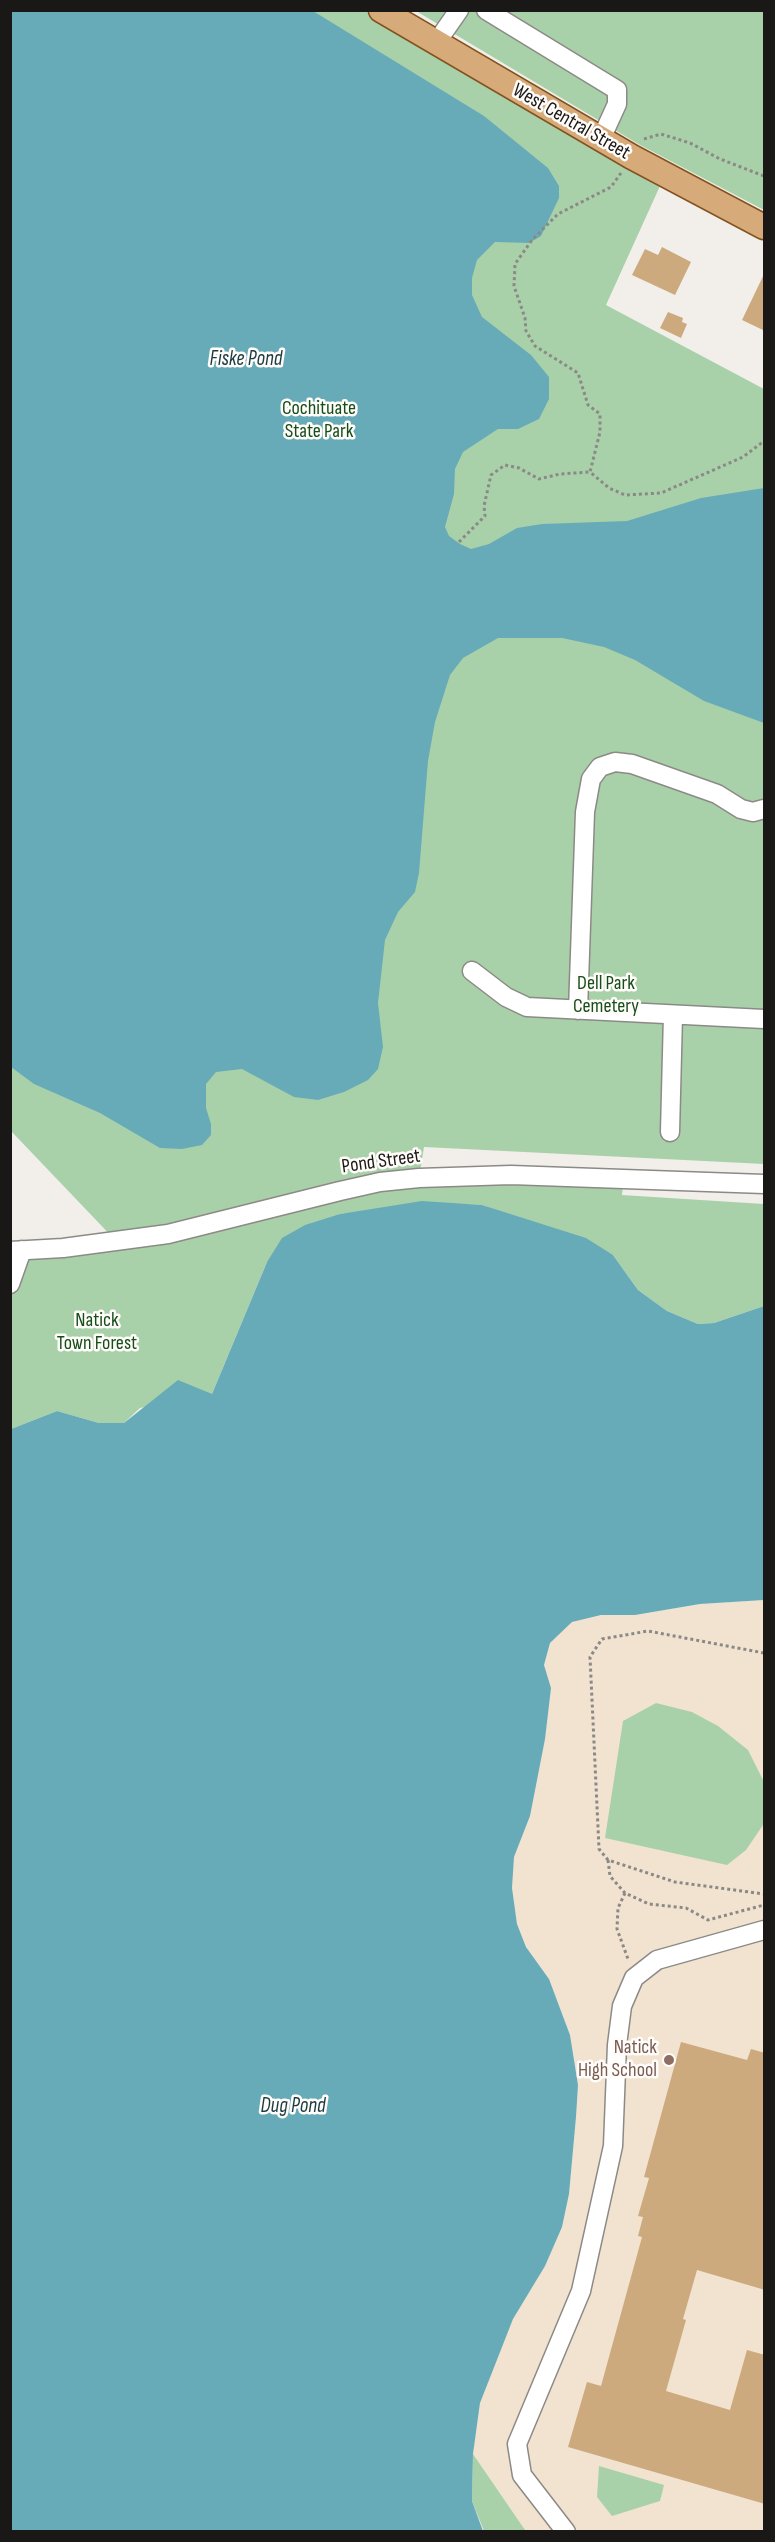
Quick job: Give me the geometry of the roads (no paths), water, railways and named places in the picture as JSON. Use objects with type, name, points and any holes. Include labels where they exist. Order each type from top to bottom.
[{"type":"main road","name":"West Central Street","points":[[381,10],[601,139],[765,227]]},
{"type":"street","points":[[436,43],[459,10]]},
{"type":"street","points":[[486,10],[617,90],[617,104],[601,139]]},
{"type":"street","points":[[578,1011],[585,812],[591,779],[600,767],[615,762],[632,764],[717,794],[741,809],[753,812],[765,809]]},
{"type":"street","points":[[472,971],[506,997],[527,1007],[765,1019]]},
{"type":"street","points":[[670,1132],[674,1015]]},
{"type":"street","name":"Pond Street","points":[[16,1251],[74,1247],[168,1234],[380,1182],[511,1175],[765,1184]]},
{"type":"street","points":[[10,1284],[16,1251]]},
{"type":"street","points":[[566,2532],[522,2475],[517,2444],[581,2291],[613,2146],[617,2045],[622,2006],[634,1978],[657,1959],[765,1930]]},
{"type":"water","name":"Fiske Pond","points":[[10,11],[313,11],[484,116],[548,168],[559,186],[559,198],[541,236],[529,243],[495,242],[477,260],[472,278],[472,295],[482,317],[531,355],[549,377],[549,399],[539,419],[518,429],[498,429],[463,452],[455,469],[454,494],[445,527],[449,536],[460,544],[471,549],[489,544],[517,528],[542,524],[627,521],[701,498],[764,488],[764,723],[704,701],[635,660],[604,647],[562,638],[498,638],[463,658],[450,675],[435,722],[428,761],[419,873],[415,892],[398,912],[385,940],[378,1003],[383,1047],[378,1069],[368,1080],[344,1092],[318,1100],[294,1097],[242,1069],[216,1072],[206,1084],[206,1108],[211,1124],[211,1135],[202,1145],[182,1149],[160,1148],[100,1113],[34,1084],[11,1067]]},
{"type":"water","name":"Dug Pond","points":[[422,1201],[482,1205],[586,1238],[613,1255],[638,1290],[667,1311],[698,1324],[714,1323],[764,1306],[764,1600],[700,1604],[635,1615],[601,1615],[572,1622],[550,1643],[544,1665],[551,1688],[545,1739],[530,1816],[514,1857],[512,1888],[517,1924],[526,1947],[549,1979],[570,2035],[578,2085],[576,2117],[569,2194],[562,2227],[545,2266],[513,2319],[480,2403],[473,2454],[472,2501],[483,2531],[11,2531],[11,1429],[57,1411],[99,1423],[124,1423],[178,1380],[212,1394],[267,1262],[282,1238],[305,1225],[340,1214]]},
{"type":"place","name":"Natick High School","points":[[669,2060]]},
{"type":"park label","name":"Cochituate State Park","points":[[319,420]]},
{"type":"park label","name":"Dell Park Cemetery","points":[[606,996]]},
{"type":"park label","name":"Natick Town Forest","points":[[97,1332]]}]
